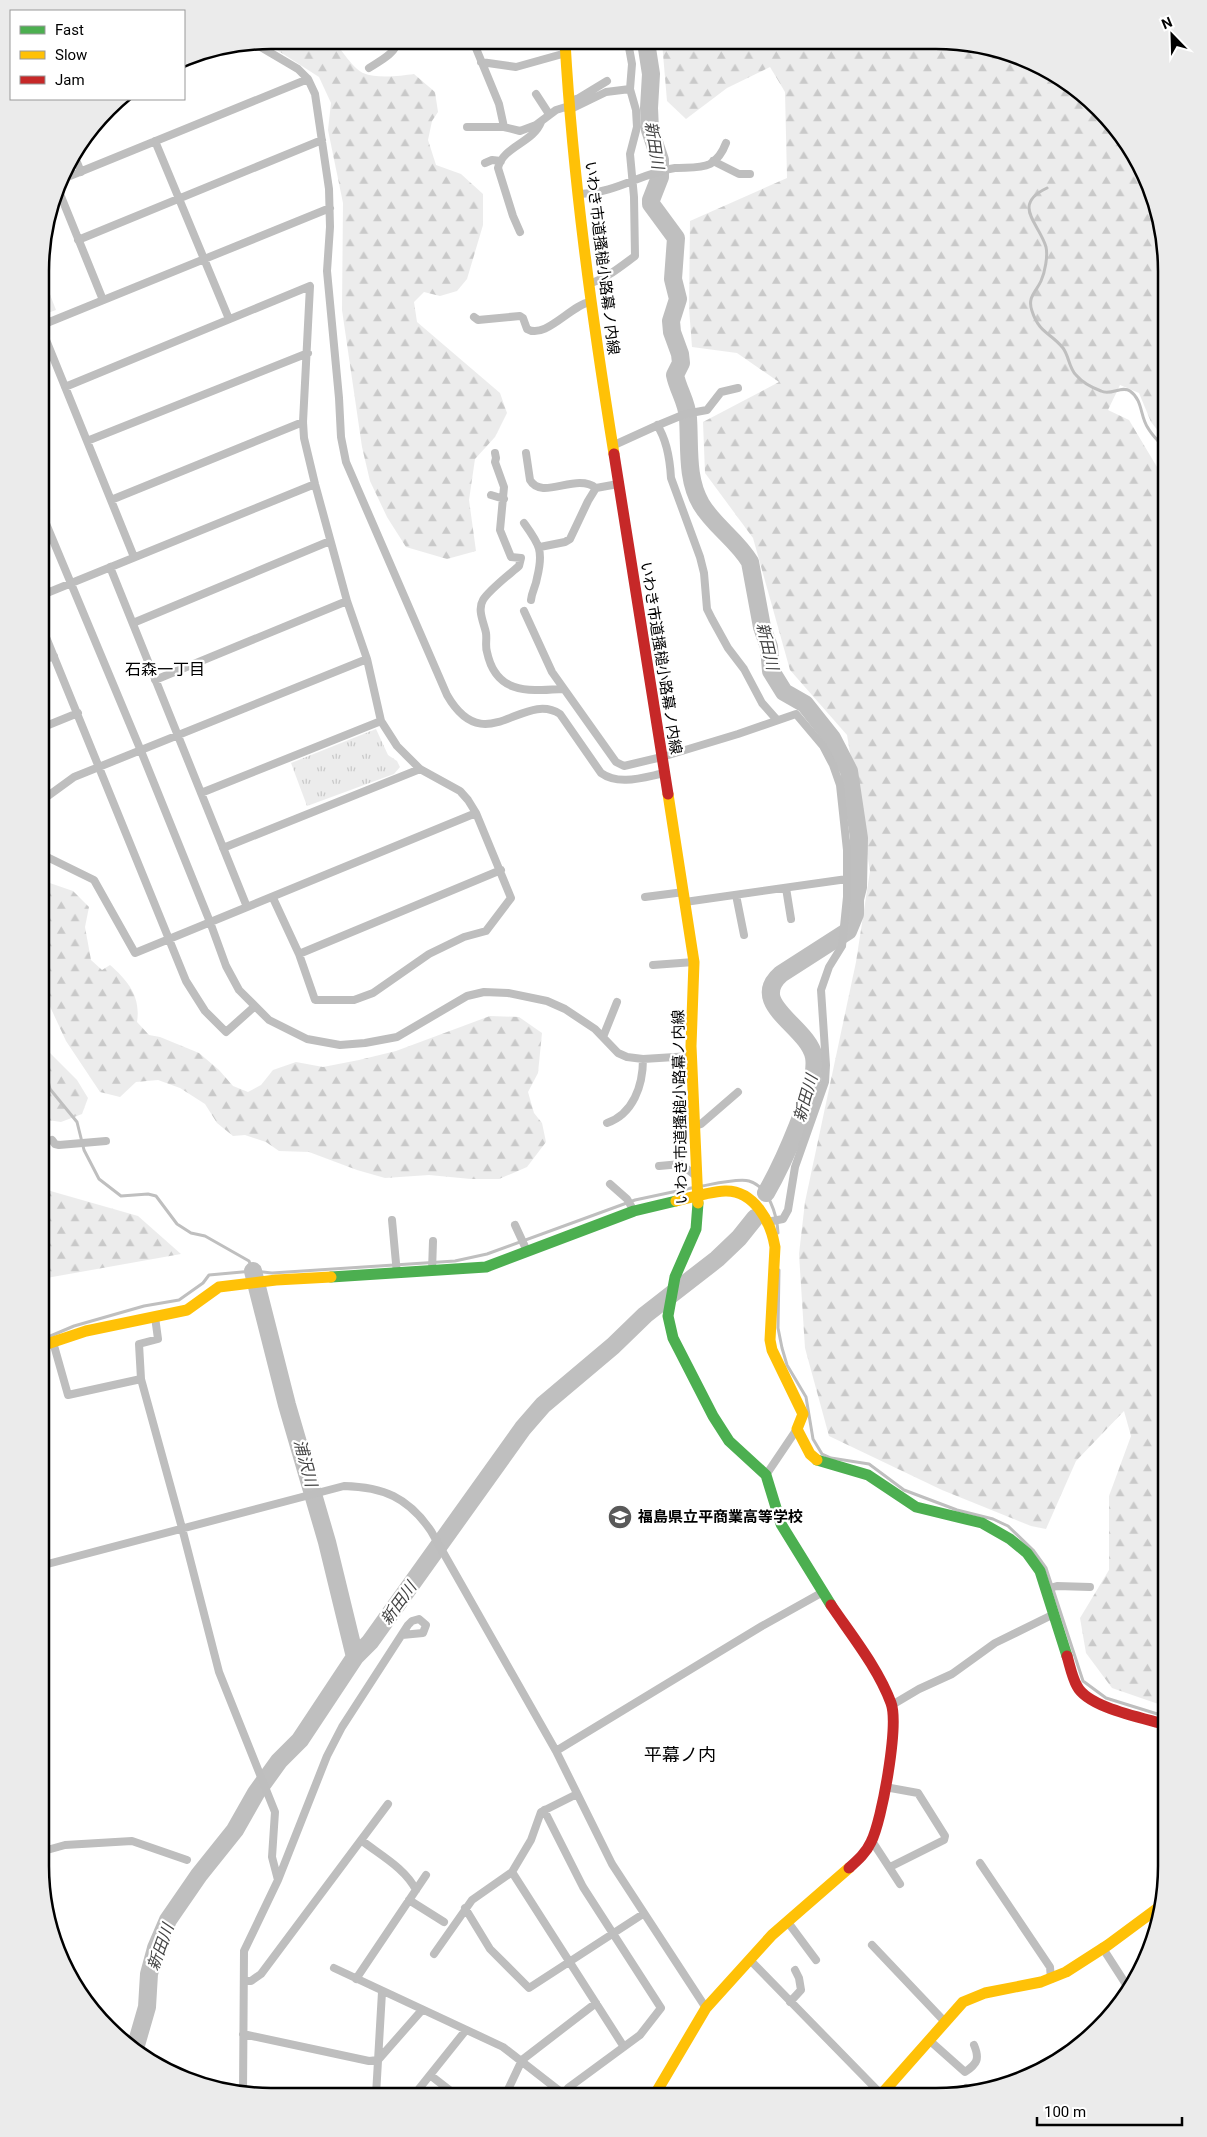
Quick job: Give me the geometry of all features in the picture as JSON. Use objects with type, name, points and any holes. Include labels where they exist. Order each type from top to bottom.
[{"type":"street","points":[[264,49],[298,69],[308,79],[314,94],[322,140],[330,208],[328,271],[339,398],[340,437],[346,462],[438,678],[453,706],[472,722],[487,724],[508,720],[544,708],[552,709],[560,714],[601,773],[610,779],[624,780],[665,774]]},
{"type":"street","points":[[368,68],[394,49]]},
{"type":"street","points":[[476,49],[498,104],[504,127]]},
{"type":"street","points":[[481,62],[516,67],[562,49]]},
{"type":"street","name":"いわき市道搔槌小路幕ノ内線","points":[[565,49],[569,106],[590,302],[694,962],[691,1056],[698,1187],[696,1229],[675,1276],[668,1316],[673,1338],[718,1425],[729,1441],[758,1466],[766,1476]]},
{"type":"street","points":[[588,284],[599,281],[635,256],[633,182],[630,154],[637,127],[636,110],[630,88],[632,64],[629,49]]},
{"type":"street","points":[[71,176],[308,79]]},
{"type":"street","points":[[569,106],[607,81]]},
{"type":"street","points":[[520,232],[512,216],[499,172],[498,168],[501,161],[514,148],[531,136],[541,122],[556,110],[606,92],[630,88]]},
{"type":"street","points":[[536,94],[549,114]]},
{"type":"street","points":[[467,127],[504,127],[520,131],[541,122]]},
{"type":"street","points":[[78,240],[322,140]]},
{"type":"street","points":[[155,142],[229,319]]},
{"type":"street","points":[[579,194],[593,194],[615,189],[660,172],[703,167],[713,161],[726,143]]},
{"type":"street","points":[[486,163],[492,160],[501,161]]},
{"type":"street","points":[[713,161],[739,174],[750,174]]},
{"type":"street","points":[[77,162],[81,172]]},
{"type":"street","points":[[61,198],[103,300]]},
{"type":"street","points":[[49,322],[330,208]]},
{"type":"street","points":[[65,387],[310,286],[303,422],[304,438],[347,601],[367,659],[381,721],[397,746],[420,769],[460,791],[468,800],[476,813],[511,898],[486,931],[464,937],[429,954],[373,993],[354,1000],[315,1000],[299,954],[273,898]]},
{"type":"street","points":[[474,317],[478,320],[520,316],[523,318],[526,329],[536,331],[554,325],[578,306],[590,302]]},
{"type":"street","points":[[49,347],[134,557]]},
{"type":"street","points":[[87,441],[308,353]]},
{"type":"street","points":[[612,446],[657,425],[710,408],[721,392],[738,388]]},
{"type":"street","points":[[111,500],[303,422]]},
{"type":"street","points":[[657,425],[664,439],[670,462],[670,478],[704,573],[708,609],[728,648],[744,669],[762,703],[777,720]]},
{"type":"street","points":[[494,453],[495,462],[504,487],[504,500],[500,520],[503,542],[511,556],[521,558],[519,566],[483,600],[480,613],[487,636],[487,652],[496,674],[512,688],[531,691],[563,689]]},
{"type":"street","points":[[526,453],[528,474],[535,486],[545,488],[589,482],[596,488]]},
{"type":"street","points":[[49,592],[315,484]]},
{"type":"street","points":[[540,547],[565,542],[570,539],[596,488],[618,484]]},
{"type":"street","points":[[491,496],[504,500]]},
{"type":"street","points":[[524,523],[540,547],[537,580],[532,588],[531,600]]},
{"type":"street","points":[[49,531],[141,751],[226,966],[238,990],[269,1020],[307,1039],[340,1045],[397,1037],[461,999],[476,993],[508,993],[547,1002],[565,1009],[583,1020],[618,1053],[635,1059],[691,1056]]},
{"type":"street","points":[[133,622],[330,541]]},
{"type":"street","points":[[110,567],[247,907]]},
{"type":"street","points":[[155,680],[347,601]]},
{"type":"street","points":[[524,611],[542,652],[563,689],[620,765],[662,757],[796,714],[814,733],[833,765],[842,800],[847,850],[847,879],[843,927],[844,938],[842,946],[829,967],[821,990],[826,1065],[825,1082],[795,1167],[788,1210],[783,1219],[768,1220]]},
{"type":"street","points":[[49,643],[186,981],[205,1011],[226,1032],[254,1007]]},
{"type":"street","points":[[49,658],[54,656]]},
{"type":"street","points":[[49,795],[74,777],[367,659]]},
{"type":"street","points":[[49,725],[78,713]]},
{"type":"street","points":[[201,793],[381,721]]},
{"type":"street","points":[[223,848],[420,769]]},
{"type":"street","points":[[49,858],[94,880],[135,953],[273,898],[476,813]]},
{"type":"street","points":[[299,954],[501,870]]},
{"type":"street","points":[[645,897],[736,895],[847,879]]},
{"type":"street","points":[[786,888],[791,919]]},
{"type":"street","points":[[736,895],[744,936]]},
{"type":"street","points":[[653,965],[694,962]]},
{"type":"street","points":[[602,1036],[617,1002]]},
{"type":"street","points":[[607,1123],[624,1115],[636,1095],[643,1068],[643,1059]]},
{"type":"street","points":[[695,1126],[702,1124],[738,1092]]},
{"type":"street","points":[[52,1140],[58,1145],[106,1141]]},
{"type":"street","points":[[659,1166],[681,1164],[698,1187]]},
{"type":"street","points":[[610,1184],[627,1198],[634,1211]]},
{"type":"street","points":[[49,1343],[86,1331],[187,1310],[219,1288],[254,1283],[486,1267],[698,1187],[746,1196],[760,1208],[768,1220],[775,1247],[770,1340],[775,1360],[803,1414],[797,1429],[766,1476],[781,1524],[795,1549],[883,1684],[892,1705],[893,1736],[885,1787],[872,1841],[862,1857],[787,1921],[753,1955],[706,2008],[658,2088]]},
{"type":"street","points":[[392,1220],[397,1274]]},
{"type":"street","points":[[515,1225],[527,1251]]},
{"type":"street","points":[[432,1271],[433,1241]]},
{"type":"street","points":[[155,1317],[158,1339],[139,1344],[141,1379],[219,1672],[275,1812],[272,1857],[278,1880]]},
{"type":"street","points":[[53,1342],[68,1395],[141,1379]]},
{"type":"street","points":[[797,1429],[804,1446],[818,1462],[862,1472],[915,1506],[934,1513],[992,1526],[1006,1535],[1035,1562],[1040,1571],[1076,1687],[1101,1705],[1158,1723]]},
{"type":"street","points":[[49,1564],[344,1486],[382,1490],[398,1498],[414,1510],[431,1531],[556,1751],[612,1864],[706,2008]]},
{"type":"street","points":[[1046,1589],[1057,1586],[1090,1588]]},
{"type":"street","points":[[556,1751],[762,1626],[823,1592]]},
{"type":"street","points":[[892,1705],[919,1689],[952,1674],[995,1643],[1054,1614]]},
{"type":"street","points":[[243,2086],[244,1951],[278,1880],[327,1756],[342,1727],[402,1635]]},
{"type":"street","points":[[885,1787],[918,1793],[945,1836],[944,1840],[890,1867]]},
{"type":"street","points":[[434,1954],[472,1900],[512,1872],[532,1840],[541,1812],[577,1794]]},
{"type":"street","points":[[244,1981],[251,1981],[261,1974],[388,1804]]},
{"type":"street","points":[[544,1810],[583,1887],[661,2008],[640,2035],[568,2088]]},
{"type":"street","points":[[361,1840],[398,1868],[411,1880],[416,1890]]},
{"type":"street","points":[[49,1849],[65,1845],[132,1841],[187,1860]]},
{"type":"street","points":[[872,1841],[900,1884]]},
{"type":"street","points":[[980,1863],[1050,1967],[1051,1979]]},
{"type":"street","points":[[512,1872],[624,2047]]},
{"type":"street","points":[[356,1979],[426,1875]]},
{"type":"street","points":[[409,1900],[444,1922]]},
{"type":"street","points":[[465,1908],[490,1949],[529,1988],[644,1914]]},
{"type":"street","points":[[887,2088],[964,2002],[978,1993],[1024,1986],[1051,1979],[1070,1969],[1154,1911]]},
{"type":"street","points":[[787,1921],[816,1960]]},
{"type":"street","points":[[872,1945],[945,2022]]},
{"type":"street","points":[[1102,1947],[1125,1983]]},
{"type":"street","points":[[750,1960],[872,2088]]},
{"type":"street","points":[[334,1968],[503,2047],[555,2088]]},
{"type":"street","points":[[790,2002],[801,1990],[799,1978],[795,1970]]},
{"type":"street","points":[[376,2088],[382,1992]]},
{"type":"street","points":[[509,2088],[522,2060],[596,2003]]},
{"type":"street","points":[[243,2034],[369,2061],[378,2060],[422,2010]]},
{"type":"street","points":[[420,2088],[466,2030]]},
{"type":"street","points":[[929,2040],[965,2072],[977,2062],[978,2057],[974,2046]]},
{"type":"street","points":[[430,2075],[447,2088]]},
{"type":"green space","points":[[275,49],[340,49],[351,63],[363,73],[382,76],[414,74],[435,92],[438,112],[432,121],[428,140],[436,165],[461,174],[483,194],[483,225],[467,279],[457,291],[440,296],[424,292],[414,302],[417,322],[500,393],[507,413],[495,437],[475,459],[469,500],[476,551],[447,559],[406,547],[387,517],[370,481],[362,447],[342,310],[343,203],[328,130],[331,103],[319,77]]},
{"type":"green space","points":[[663,49],[951,49],[994,56],[1021,66],[1060,86],[1083,104],[1103,124],[1129,160],[1151,213],[1158,256],[1158,431],[1151,422],[1139,393],[1120,385],[1108,410],[1129,420],[1158,468],[1158,1704],[1112,1688],[1086,1653],[1080,1618],[1109,1570],[1109,1496],[1131,1436],[1124,1411],[1076,1461],[1046,1529],[1031,1526],[942,1490],[829,1436],[805,1348],[799,1254],[805,1202],[856,962],[870,871],[847,735],[790,670],[753,538],[705,473],[703,422],[779,382],[737,353],[692,347],[689,308],[690,221],[787,178],[785,92],[770,67],[727,88],[686,119],[667,101]]},
{"type":"green space","points":[[49,292],[56,310],[49,312]]},
{"type":"green space","points":[[376,729],[388,755],[397,761],[400,767],[394,774],[307,806],[291,763]]},
{"type":"green space","points":[[49,883],[73,891],[89,907],[85,927],[91,960],[102,970],[110,965],[128,983],[137,1004],[137,1022],[149,1035],[160,1037],[199,1053],[219,1070],[233,1086],[248,1092],[261,1085],[273,1070],[296,1062],[323,1067],[359,1060],[396,1051],[490,1016],[519,1017],[542,1033],[538,1073],[528,1092],[534,1113],[542,1123],[546,1142],[527,1167],[499,1179],[471,1179],[429,1175],[385,1178],[309,1152],[279,1151],[266,1142],[245,1135],[233,1136],[217,1123],[205,1104],[180,1088],[158,1080],[136,1082],[120,1097],[100,1092],[66,1041],[49,1004]]},
{"type":"green space","points":[[49,1052],[77,1080],[88,1098],[82,1114],[61,1122],[49,1120]]},
{"type":"green space","points":[[49,1191],[138,1216],[181,1254],[49,1278]]},
{"type":"waterway","name":"新田川","points":[[647,49],[651,74],[650,130],[660,160],[660,177],[651,204],[676,238],[673,279],[678,299],[671,321],[672,332],[680,354],[681,363],[675,375],[687,412],[693,484],[706,512],[739,547],[750,562],[762,627],[769,647],[771,671],[784,692],[805,704],[832,738],[849,771],[859,838],[858,887],[855,899],[855,914],[848,931],[781,974],[772,985],[771,995],[775,1005],[802,1035],[809,1046],[814,1057],[814,1070],[811,1087],[798,1126],[766,1193]]},
{"type":"waterway","points":[[1047,188],[1036,194],[1029,208],[1030,215],[1043,238],[1047,251],[1044,273],[1031,302],[1035,318],[1038,324],[1063,348],[1070,365],[1081,380],[1105,392],[1127,389],[1134,395],[1145,424],[1158,441]]},
{"type":"waterway","points":[[49,1085],[50,1089],[77,1122],[84,1150],[99,1179],[121,1196],[148,1194],[156,1196],[177,1224],[191,1233],[205,1236],[249,1261],[253,1271]]},
{"type":"waterway","points":[[702,1186],[739,1180],[756,1184],[771,1202],[778,1233]]},
{"type":"waterway","points":[[49,1337],[74,1326],[144,1306],[179,1300],[203,1283],[209,1275],[253,1271],[272,1273],[455,1261],[487,1254],[635,1200],[696,1187]]},
{"type":"waterway","name":"新田川","points":[[137,2043],[147,2007],[149,1974],[156,1948],[168,1920],[199,1875],[235,1830],[256,1793],[279,1761],[300,1740],[355,1657],[370,1642],[523,1428],[543,1405],[613,1346],[645,1315],[717,1259],[739,1238],[755,1218]]},
{"type":"waterway","points":[[779,1270],[778,1328],[782,1348],[787,1365],[806,1397],[813,1439],[822,1454],[831,1458],[869,1464],[904,1490],[957,1510],[993,1519],[1008,1526],[1033,1550],[1046,1568],[1083,1681],[1106,1698],[1158,1714]]},
{"type":"waterway","name":"浦沢川","points":[[253,1271],[287,1405],[327,1542],[355,1657]]},
{"type":"traffic: fast","points":[[331,1277],[486,1267],[634,1211],[676,1201]]},
{"type":"traffic: fast","points":[[698,1203],[696,1229],[675,1277],[668,1316],[673,1338],[713,1416],[729,1441],[766,1475],[781,1524],[831,1605]]},
{"type":"traffic: fast","points":[[817,1460],[868,1475],[916,1507],[982,1523],[1010,1539],[1027,1553],[1040,1571],[1067,1656]]},
{"type":"traffic: slow","points":[[565,49],[568,94],[584,248],[614,454]]},
{"type":"traffic: slow","points":[[668,794],[694,962],[691,1046],[698,1203]]},
{"type":"traffic: slow","points":[[676,1201],[713,1192],[735,1192],[753,1202],[765,1218],[775,1247],[770,1340],[772,1350],[803,1414],[797,1429],[810,1454],[817,1460]]},
{"type":"traffic: slow","points":[[49,1343],[86,1331],[187,1310],[219,1287],[276,1280],[331,1277]]},
{"type":"traffic: slow","points":[[659,2088],[706,2008],[772,1935],[849,1868]]},
{"type":"traffic: slow","points":[[887,2088],[963,2002],[985,1993],[1041,1982],[1066,1972],[1108,1945],[1154,1911]]},
{"type":"traffic: jam","points":[[614,454],[668,794]]},
{"type":"traffic: jam","points":[[831,1605],[879,1677],[891,1703],[893,1714],[891,1751],[880,1815],[867,1850],[849,1868]]},
{"type":"traffic: jam","points":[[1067,1656],[1072,1675],[1083,1694],[1104,1706],[1158,1722]]},
{"type":"place","name":"福島県立平商業高等学校","points":[[620,1517]]},
{"type":"district","name":"石森一丁目","points":[[165,669]]},
{"type":"district","name":"平幕ノ内","points":[[680,1755]]}]
